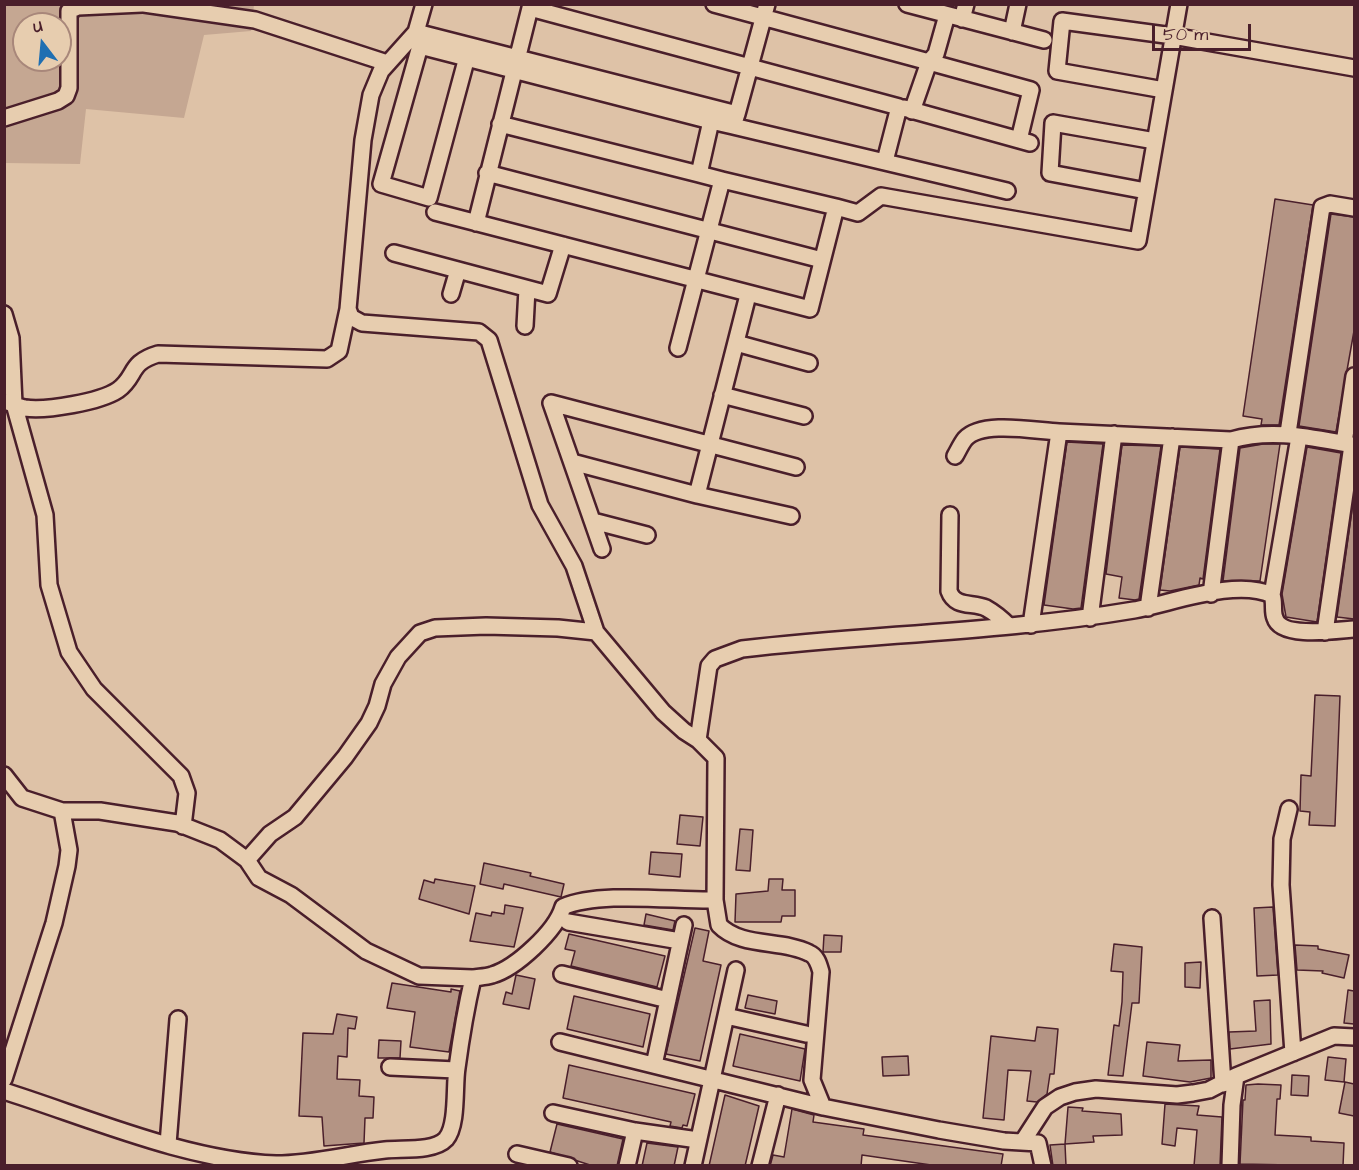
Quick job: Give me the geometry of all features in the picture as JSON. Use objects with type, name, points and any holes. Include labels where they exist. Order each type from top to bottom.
[{"type":"street","points":[[4,118],[58,101],[66,96],[69,88],[64,8],[143,4],[255,20],[387,63]]},
{"type":"street","points":[[9,403],[37,408],[70,404],[112,393],[125,382],[139,362],[158,354],[327,359],[339,351],[348,309],[366,115],[376,79],[387,63],[416,32],[424,4]]},
{"type":"street","points":[[476,223],[531,6],[750,68],[1025,141],[1031,90],[929,62],[765,11],[714,4]]},
{"type":"street","points":[[907,4],[958,13],[1012,32],[1044,40]]},
{"type":"street","points":[[1012,32],[1018,4]]},
{"type":"street","points":[[500,124],[858,213],[881,196],[1138,241],[1179,4]]},
{"type":"street","points":[[735,120],[765,11]]},
{"type":"street","points":[[885,160],[905,109],[958,13]]},
{"type":"street","points":[[1164,90],[1057,71],[1062,21],[1173,36],[1354,68]]},
{"type":"street","points":[[416,32],[515,64],[711,121],[735,120]]},
{"type":"street","points":[[467,57],[429,198],[381,184],[420,46],[467,57],[515,64],[1007,191]]},
{"type":"street","points":[[699,174],[711,121]]},
{"type":"street","points":[[1146,191],[1050,173],[1053,123],[1155,141]]},
{"type":"street","points":[[487,173],[709,228],[822,260]]},
{"type":"street","points":[[678,348],[722,180]]},
{"type":"street","points":[[1354,208],[1330,204],[1322,207],[1272,595],[1274,618],[1282,628],[1290,631],[1325,632],[1354,629]]},
{"type":"street","points":[[435,212],[748,295],[810,309],[836,207]]},
{"type":"street","points":[[394,253],[549,294],[563,245]]},
{"type":"street","points":[[451,294],[458,270]]},
{"type":"street","points":[[525,326],[527,289]]},
{"type":"street","points":[[697,495],[748,295]]},
{"type":"street","points":[[348,309],[351,317],[362,323],[479,332],[489,340],[540,505],[574,566],[596,632],[663,712],[698,740],[711,753],[716,764],[715,900],[719,925],[731,935],[810,953],[816,958],[821,972],[812,1080],[823,1107]]},
{"type":"street","points":[[4,314],[11,338],[9,403],[45,515],[49,585],[69,652],[94,689],[181,776],[187,793],[183,826]]},
{"type":"street","points":[[736,343],[809,363]]},
{"type":"street","points":[[1325,632],[1350,445],[1354,376]]},
{"type":"street","points":[[722,395],[804,416]]},
{"type":"street","points":[[602,549],[551,403],[796,467]]},
{"type":"street","points":[[955,456],[965,439],[989,428],[1232,440],[1259,433],[1294,435],[1350,445]]},
{"type":"street","points":[[1031,625],[1059,432]]},
{"type":"street","points":[[1090,618],[1114,434]]},
{"type":"street","points":[[1148,608],[1172,437]]},
{"type":"street","points":[[1211,594],[1232,440]]},
{"type":"street","points":[[572,462],[697,495],[791,516]]},
{"type":"street","points":[[950,515],[949,591],[951,598],[958,602],[984,607],[1009,627]]},
{"type":"street","points":[[593,521],[647,535]]},
{"type":"street","points":[[698,740],[709,666],[715,659],[742,649],[1090,618],[1246,589],[1272,595]]},
{"type":"street","points":[[247,860],[270,834],[295,817],[345,757],[369,723],[383,684],[398,657],[420,633],[435,628],[476,626],[558,628],[596,632]]},
{"type":"street","points":[[4,775],[22,798],[62,811],[100,811],[183,826],[220,840],[247,860],[259,878],[291,895],[366,951],[419,976],[472,978],[493,975],[514,963],[548,934],[559,921],[563,907],[574,903],[644,899],[715,900]]},
{"type":"street","points":[[1289,809],[1282,839],[1281,885],[1293,1053]]},
{"type":"street","points":[[4,1079],[54,922],[67,866],[69,850],[62,811]]},
{"type":"street","points":[[1212,918],[1232,1105],[1230,1166]]},
{"type":"street","points":[[568,922],[682,933],[654,1065]]},
{"type":"street","points":[[693,1166],[736,970]]},
{"type":"street","points":[[562,974],[668,1000]]},
{"type":"street","points":[[4,1090],[168,1144],[247,1162],[278,1164],[340,1162],[382,1150],[436,1145],[445,1140],[451,1130],[456,1070],[472,978]]},
{"type":"street","points":[[726,1017],[806,1034]]},
{"type":"street","points":[[168,1144],[178,1019]]},
{"type":"street","points":[[1023,1141],[1045,1107],[1060,1096],[1096,1089],[1177,1095],[1209,1090],[1334,1036],[1354,1037]]},
{"type":"street","points":[[560,1042],[823,1107],[1004,1141],[1038,1143],[1043,1166]]},
{"type":"street","points":[[390,1067],[456,1070]]},
{"type":"street","points":[[760,1166],[778,1095]]},
{"type":"street","points":[[553,1113],[635,1131],[698,1140]]},
{"type":"street","points":[[627,1166],[635,1131]]},
{"type":"street","points":[[517,1154],[569,1166]]},
{"type":"shaded area","points":[[5,5],[254,5],[251,31],[204,35],[184,118],[86,109],[80,164],[5,163]]},
{"type":"building","points":[[1275,199],[1313,205],[1279,425],[1261,425],[1262,419],[1243,416]]},
{"type":"building","points":[[1331,214],[1354,217],[1354,331],[1336,432],[1299,426]]},
{"type":"building","points":[[1067,442],[1103,444],[1081,608],[1073,609],[1044,605]]},
{"type":"building","points":[[1280,444],[1260,581],[1223,581],[1240,448]]},
{"type":"building","points":[[1122,445],[1161,446],[1139,599],[1135,600],[1119,598],[1122,577],[1106,574]]},
{"type":"building","points":[[1180,447],[1220,449],[1203,579],[1200,578],[1199,585],[1170,591],[1160,590]]},
{"type":"building","points":[[1307,447],[1341,453],[1317,622],[1286,617],[1282,594]]},
{"type":"building","points":[[1354,496],[1354,619],[1337,617]]},
{"type":"building","points":[[1315,695],[1340,696],[1335,826],[1309,825],[1310,812],[1300,811],[1301,775],[1311,776]]},
{"type":"building","points":[[680,815],[703,817],[700,846],[677,844]]},
{"type":"building","points":[[740,829],[753,830],[750,871],[736,870]]},
{"type":"building","points":[[651,852],[682,854],[680,877],[649,874]]},
{"type":"building","points":[[484,863],[531,873],[530,876],[564,884],[561,897],[504,884],[503,889],[480,884]]},
{"type":"building","points":[[435,879],[475,886],[469,914],[419,899],[424,880],[434,883]]},
{"type":"building","points":[[769,879],[783,879],[782,890],[795,890],[795,916],[782,916],[781,922],[735,922],[736,894],[768,891]]},
{"type":"building","points":[[505,905],[523,908],[514,947],[470,941],[476,913],[491,916],[492,912],[504,914]]},
{"type":"building","points":[[1273,907],[1278,975],[1257,976],[1254,908]]},
{"type":"building","points":[[646,914],[675,921],[673,930],[644,925]]},
{"type":"building","points":[[695,928],[709,931],[703,961],[721,965],[700,1061],[666,1054]]},
{"type":"building","points":[[569,934],[665,956],[657,987],[571,966],[575,951],[565,949]]},
{"type":"building","points":[[824,935],[842,936],[841,952],[823,952]]},
{"type":"building","points":[[1114,944],[1142,947],[1139,1003],[1132,1003],[1123,1076],[1108,1075],[1114,1025],[1119,1026],[1122,1002],[1123,972],[1111,971]]},
{"type":"building","points":[[1295,945],[1318,946],[1318,949],[1349,955],[1344,978],[1322,973],[1323,971],[1297,970]]},
{"type":"building","points":[[1201,962],[1200,988],[1185,987],[1185,963]]},
{"type":"building","points":[[516,975],[535,979],[529,1009],[503,1004],[506,992],[512,994]]},
{"type":"building","points":[[392,983],[451,992],[451,989],[460,991],[449,1052],[410,1047],[415,1012],[387,1008]]},
{"type":"building","points":[[1348,990],[1354,991],[1354,1024],[1344,1023]]},
{"type":"building","points":[[748,995],[777,1001],[775,1014],[745,1008]]},
{"type":"building","points":[[574,996],[650,1014],[643,1047],[567,1029]]},
{"type":"building","points":[[1270,1000],[1271,1044],[1230,1049],[1229,1032],[1256,1031],[1254,1001]]},
{"type":"building","points":[[337,1014],[357,1017],[355,1029],[348,1028],[347,1057],[338,1056],[337,1079],[360,1080],[359,1096],[374,1097],[373,1118],[365,1118],[364,1143],[324,1146],[322,1117],[299,1116],[303,1033],[333,1034]]},
{"type":"building","points":[[1037,1027],[1058,1029],[1054,1074],[1050,1074],[1047,1094],[1037,1102],[1027,1101],[1031,1071],[1008,1070],[1004,1120],[983,1118],[991,1036],[1035,1041]]},
{"type":"building","points":[[740,1034],[805,1049],[800,1081],[733,1066]]},
{"type":"building","points":[[379,1040],[401,1041],[400,1058],[378,1058]]},
{"type":"building","points":[[1147,1042],[1180,1045],[1178,1061],[1211,1060],[1211,1078],[1190,1082],[1143,1076]]},
{"type":"building","points":[[908,1056],[909,1075],[883,1076],[882,1057]]},
{"type":"building","points":[[1328,1057],[1346,1059],[1344,1082],[1325,1080]]},
{"type":"building","points":[[569,1065],[695,1094],[687,1126],[683,1125],[682,1128],[670,1126],[671,1122],[563,1098]]},
{"type":"building","points":[[1292,1075],[1309,1076],[1308,1096],[1291,1095]]},
{"type":"building","points":[[1345,1082],[1354,1084],[1354,1116],[1339,1113]]},
{"type":"building","points":[[1246,1085],[1281,1085],[1280,1099],[1277,1099],[1275,1135],[1311,1137],[1311,1141],[1344,1143],[1343,1166],[1240,1164],[1243,1100],[1245,1100]]},
{"type":"building","points":[[725,1095],[759,1106],[745,1166],[709,1166]]},
{"type":"building","points":[[1165,1104],[1199,1106],[1197,1115],[1222,1117],[1220,1166],[1194,1166],[1197,1130],[1177,1128],[1175,1146],[1162,1144]]},
{"type":"building","points":[[1068,1107],[1083,1108],[1082,1111],[1121,1114],[1122,1135],[1093,1136],[1094,1142],[1065,1144]]},
{"type":"building","points":[[792,1109],[814,1115],[813,1122],[864,1129],[863,1135],[1003,1154],[1001,1166],[938,1166],[862,1155],[861,1166],[770,1166],[773,1155],[784,1157]]},
{"type":"building","points":[[557,1124],[623,1139],[617,1166],[593,1166],[550,1152]]},
{"type":"building","points":[[647,1143],[678,1147],[674,1166],[642,1166]]},
{"type":"building","points":[[1065,1144],[1066,1166],[1053,1166],[1050,1145]]}]
